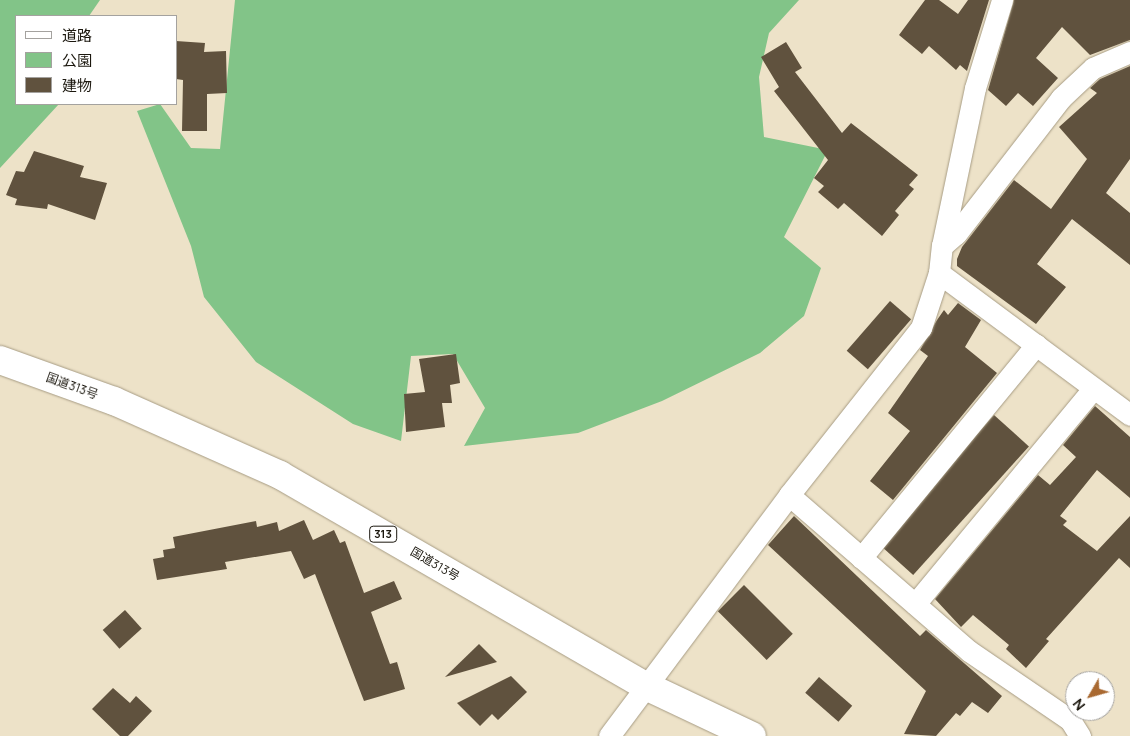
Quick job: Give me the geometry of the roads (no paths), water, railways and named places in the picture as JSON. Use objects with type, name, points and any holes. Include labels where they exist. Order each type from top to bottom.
[{"type":"highway","name":"国道313号","points":[[0,360],[114,401],[280,474],[646,686],[752,736]]},
{"type":"street","points":[[608,736],[789,495],[921,328],[939,273],[942,246],[975,88],[1002,0]]},
{"type":"street","points":[[942,246],[956,234],[1061,98],[1093,68],[1130,52]]},
{"type":"street","points":[[939,273],[1130,415]]},
{"type":"street","points":[[861,558],[1036,345]]},
{"type":"street","points":[[914,604],[1093,389]]},
{"type":"street","points":[[789,495],[970,651],[1070,720],[1080,736]]}]
